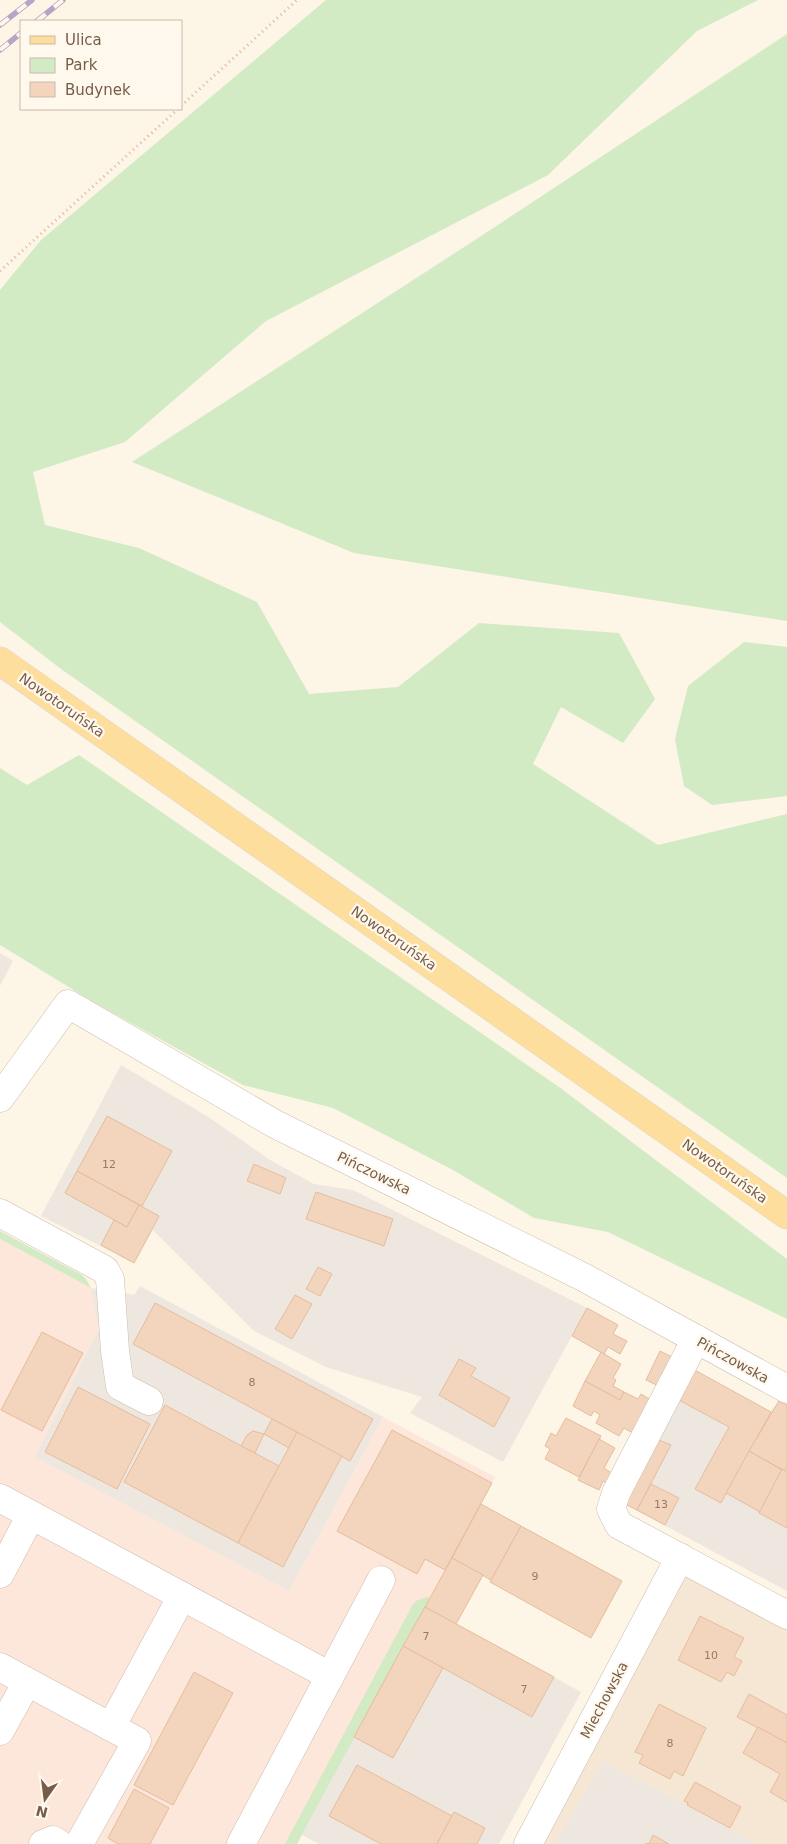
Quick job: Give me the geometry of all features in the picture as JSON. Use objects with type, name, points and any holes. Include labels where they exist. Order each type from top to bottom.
[{"type":"main road","name":"Nowotoruńska","points":[[0,661],[787,1215]]},
{"type":"street","name":"Pińczowska","points":[[0,1098],[68,1004],[276,1124],[585,1278],[787,1389]]},
{"type":"street","points":[[0,1213],[106,1270],[110,1279],[115,1351],[120,1386],[148,1401]]},
{"type":"street","points":[[696,1339],[616,1494],[611,1510],[619,1524],[787,1614]]},
{"type":"street","points":[[0,1498],[330,1676]]},
{"type":"street","points":[[0,1574],[31,1515]]},
{"type":"street","name":"Miechowska","points":[[528,1844],[680,1557]]},
{"type":"street","points":[[241,1844],[381,1580]]},
{"type":"street","points":[[111,1727],[182,1596]]},
{"type":"street","points":[[0,1667],[136,1741],[80,1844]]},
{"type":"street","points":[[0,1731],[27,1682]]},
{"type":"street","points":[[43,1844],[53,1840],[60,1844]]},
{"type":"path","points":[[182,105],[298,0]]},
{"type":"path","points":[[0,271],[177,110]]},
{"type":"shaded area","points":[[0,953],[13,961],[0,986]]},
{"type":"shaded area","points":[[121,1065],[210,1118],[270,1160],[314,1184],[353,1190],[587,1308],[503,1462],[410,1413],[422,1397],[326,1367],[254,1331],[153,1230],[134,1263],[41,1216]]},
{"type":"shaded area","points":[[0,1239],[91,1288],[99,1329],[35,1457],[289,1591],[383,1417],[495,1477],[297,1844],[0,1844]]},
{"type":"shaded area","points":[[140,1286],[383,1417],[289,1591],[35,1457],[99,1329],[91,1288],[134,1295]]},
{"type":"shaded area","points":[[675,1398],[770,1412],[779,1401],[787,1405],[787,1591],[621,1502]]},
{"type":"shaded area","points":[[680,1557],[787,1615],[787,1844],[540,1844]]},
{"type":"shaded area","points":[[425,1607],[581,1692],[499,1844],[319,1844],[302,1835]]},
{"type":"shaded area","points":[[603,1761],[758,1844],[555,1844]]},
{"type":"green space","points":[[326,0],[758,0],[697,31],[548,175],[266,321],[125,442],[33,472],[45,525],[139,548],[257,602],[309,694],[398,687],[479,623],[619,633],[655,699],[623,743],[561,707],[533,764],[658,845],[787,814],[787,1178],[61,669],[0,622],[0,290],[41,240]]},
{"type":"green space","points":[[787,34],[787,621],[354,553],[132,462],[475,240]]},
{"type":"green space","points":[[744,642],[787,647],[787,796],[712,805],[684,786],[675,739],[688,686]]},
{"type":"green space","points":[[79,755],[559,1087],[787,1259],[787,1319],[608,1232],[534,1218],[453,1170],[333,1108],[243,1085],[95,1003],[0,945],[0,768],[27,785]]},
{"type":"green space","points":[[0,1231],[82,1275],[91,1288],[0,1239]]},
{"type":"green space","points":[[426,1597],[430,1598],[297,1844],[285,1844],[412,1606],[416,1601]]},
{"type":"building","points":[[107,1116],[172,1151],[142,1206],[77,1171]]},
{"type":"building","points":[[254,1164],[286,1178],[280,1194],[247,1181]]},
{"type":"building","points":[[77,1171],[139,1205],[127,1227],[65,1193]]},
{"type":"building","points":[[316,1192],[393,1219],[384,1246],[306,1219]]},
{"type":"building","points":[[139,1205],[159,1216],[134,1263],[101,1245],[114,1220],[127,1227]]},
{"type":"building","points":[[318,1267],[332,1274],[320,1296],[306,1289]]},
{"type":"building","points":[[295,1295],[312,1304],[292,1339],[275,1329]]},
{"type":"building","points":[[155,1303],[373,1419],[350,1461],[133,1344]]},
{"type":"building","points":[[587,1308],[618,1325],[613,1334],[627,1341],[620,1354],[608,1347],[604,1354],[572,1336]]},
{"type":"building","points":[[42,1332],[83,1353],[42,1431],[1,1410]]},
{"type":"building","points":[[660,1351],[678,1360],[663,1388],[646,1380]]},
{"type":"building","points":[[601,1352],[621,1364],[613,1378],[616,1380],[613,1386],[624,1392],[620,1400],[585,1381]]},
{"type":"building","points":[[459,1359],[476,1368],[471,1376],[510,1398],[494,1427],[439,1395]]},
{"type":"building","points":[[691,1368],[771,1412],[721,1503],[695,1489],[729,1427],[675,1398]]},
{"type":"building","points":[[585,1381],[620,1400],[624,1392],[638,1399],[641,1394],[656,1403],[638,1436],[624,1428],[619,1436],[596,1423],[600,1415],[594,1411],[591,1416],[573,1406]]},
{"type":"building","points":[[78,1387],[150,1424],[117,1489],[45,1452]]},
{"type":"building","points":[[779,1401],[787,1405],[787,1467],[785,1471],[749,1451]]},
{"type":"building","points":[[165,1405],[279,1466],[238,1543],[124,1482]]},
{"type":"building","points":[[566,1418],[601,1436],[579,1477],[545,1459],[550,1449],[545,1446],[551,1433],[556,1436]]},
{"type":"building","points":[[272,1419],[297,1432],[289,1448],[264,1434]]},
{"type":"building","points":[[392,1430],[492,1483],[445,1570],[425,1559],[417,1574],[337,1531]]},
{"type":"building","points":[[253,1431],[264,1434],[255,1453],[241,1446],[247,1435]]},
{"type":"building","points":[[297,1432],[342,1456],[283,1567],[238,1543]]},
{"type":"building","points":[[654,1438],[671,1445],[637,1510],[621,1502]]},
{"type":"building","points":[[599,1439],[615,1448],[604,1468],[613,1474],[608,1484],[603,1481],[599,1490],[578,1480]]},
{"type":"building","points":[[749,1451],[782,1470],[760,1512],[726,1493]]},
{"type":"building","points":[[782,1469],[787,1472],[787,1528],[759,1513]]},
{"type":"building","points":[[651,1484],[679,1498],[665,1525],[637,1510]]},
{"type":"building","points":[[481,1504],[521,1526],[491,1580],[452,1558]]},
{"type":"building","points":[[521,1526],[622,1581],[591,1638],[490,1582]]},
{"type":"building","points":[[452,1558],[483,1575],[456,1624],[425,1607]]},
{"type":"building","points":[[425,1607],[554,1677],[532,1717],[403,1646]]},
{"type":"building","points":[[700,1616],[744,1638],[734,1657],[742,1661],[734,1676],[727,1672],[721,1682],[678,1660]]},
{"type":"building","points":[[403,1646],[443,1668],[393,1758],[354,1737]]},
{"type":"building","points":[[194,1672],[233,1693],[173,1805],[134,1785]]},
{"type":"building","points":[[749,1694],[787,1715],[787,1743],[737,1717]]},
{"type":"building","points":[[659,1704],[706,1728],[683,1776],[674,1771],[670,1779],[639,1763],[643,1755],[635,1752]]},
{"type":"building","points":[[758,1727],[787,1743],[787,1802],[770,1792],[780,1774],[743,1753]]},
{"type":"building","points":[[357,1765],[452,1816],[437,1844],[381,1844],[329,1816]]},
{"type":"building","points":[[695,1782],[741,1807],[730,1828],[687,1805],[688,1803],[684,1801]]},
{"type":"building","points":[[134,1789],[169,1808],[150,1844],[118,1844],[108,1838]]},
{"type":"building","points":[[454,1812],[485,1828],[477,1844],[437,1844]]},
{"type":"building","points":[[653,1835],[669,1844],[649,1844]]},
{"type":"railway","points":[[0,25],[32,0]]},
{"type":"railway","points":[[38,20],[63,0]]},
{"type":"railway","points":[[0,50],[20,34]]}]
